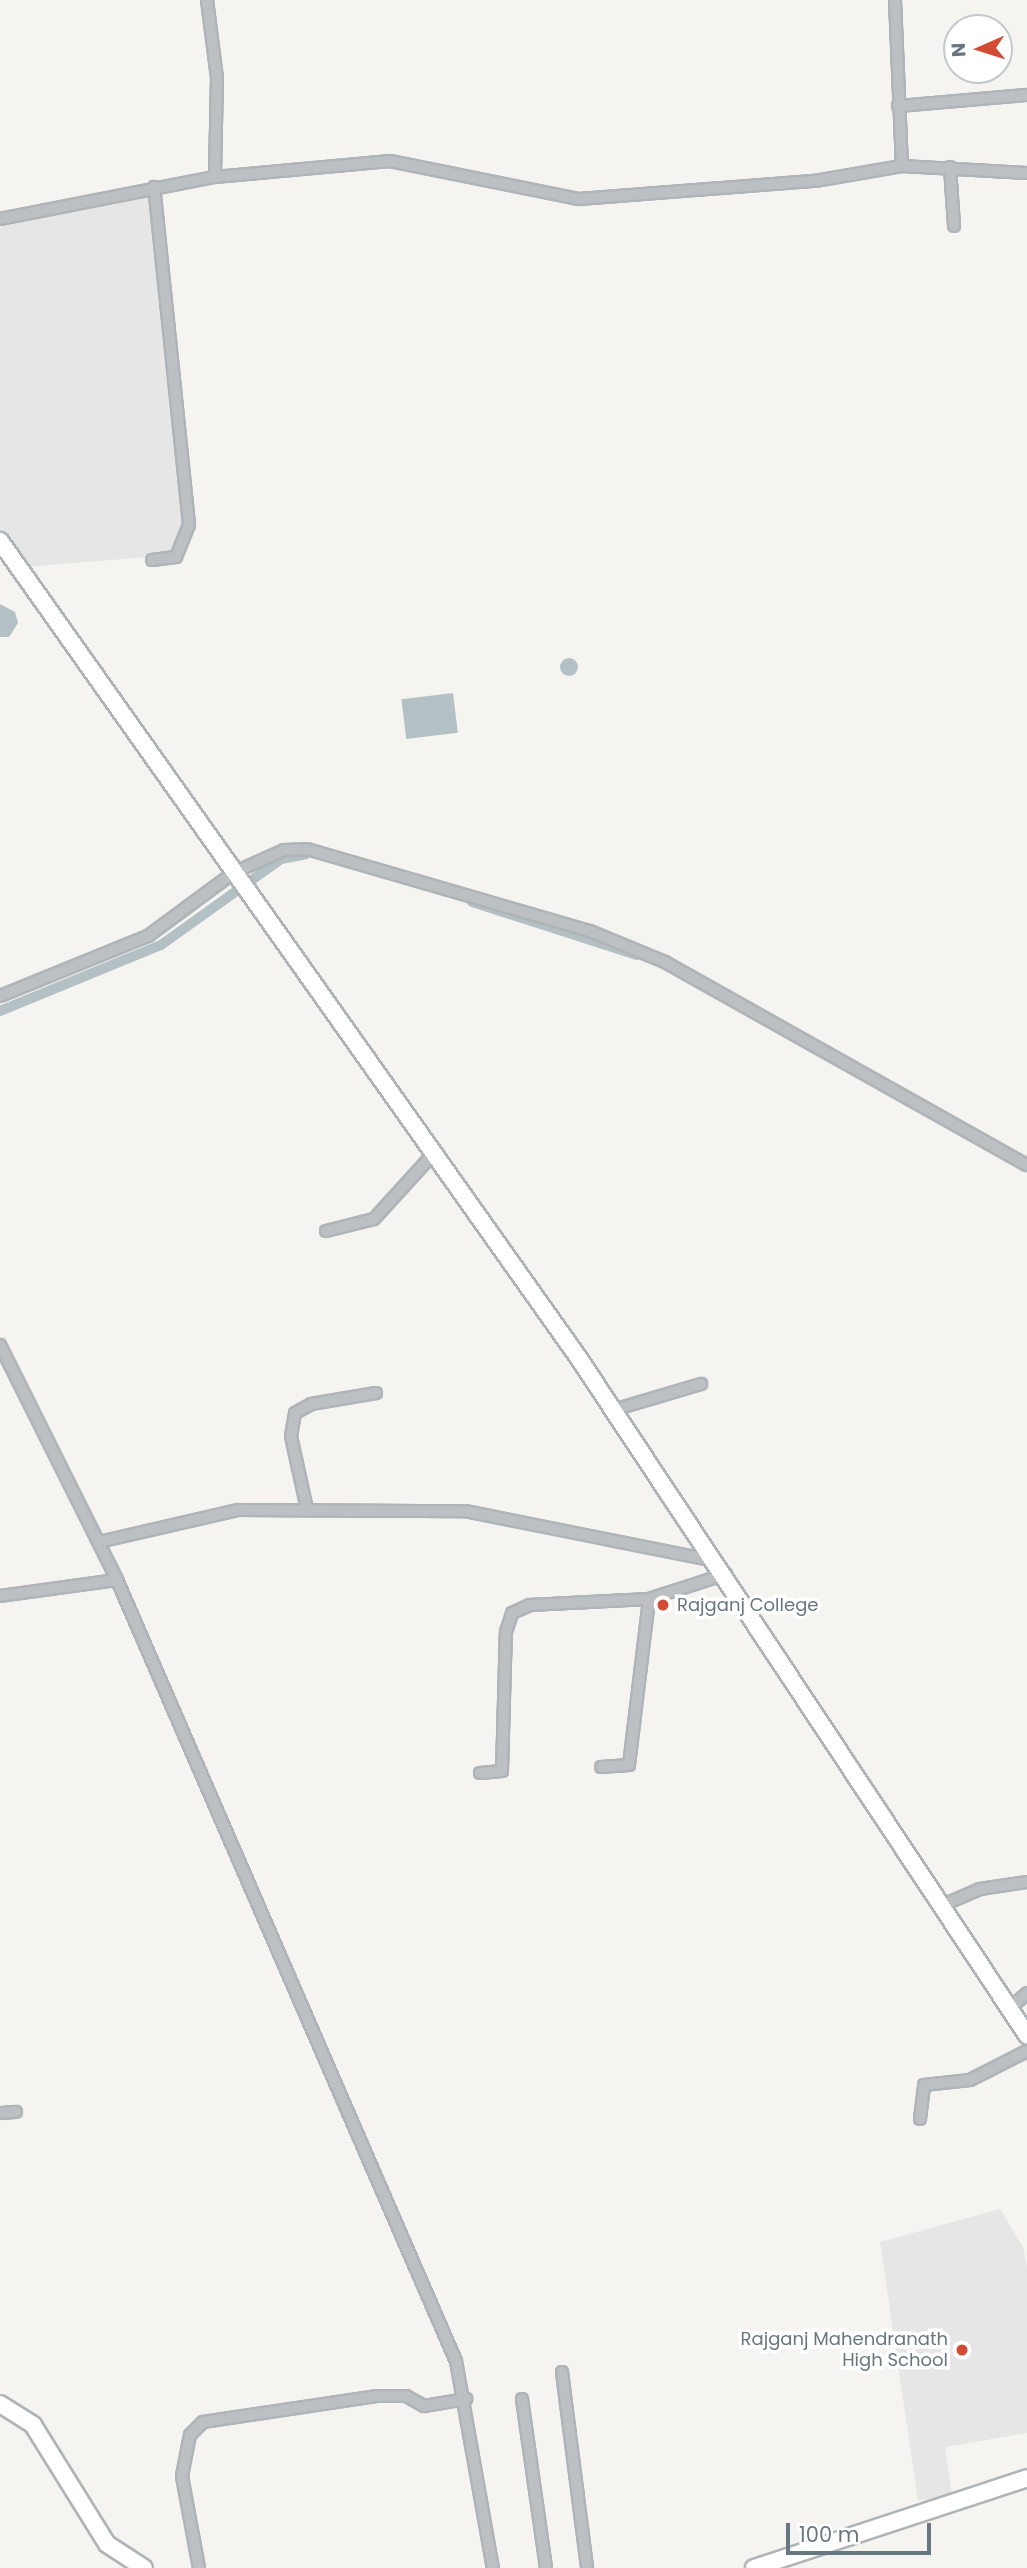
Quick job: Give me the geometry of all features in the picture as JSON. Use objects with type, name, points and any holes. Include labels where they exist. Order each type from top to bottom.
[{"type":"street","points":[[207,0],[217,78],[215,177]]},
{"type":"street","points":[[895,0],[902,166]]},
{"type":"street","points":[[898,106],[1027,95]]},
{"type":"street","points":[[0,219],[215,177],[402,162],[439,166],[517,191],[608,199],[815,181],[902,166],[1027,173]]},
{"type":"street","points":[[950,167],[954,226]]},
{"type":"street","points":[[152,560],[176,557],[189,524],[154,187]]},
{"type":"street","points":[[0,541],[239,881],[435,1152],[722,1568],[1027,2035]]},
{"type":"street","points":[[0,996],[148,936],[239,881],[284,850],[307,849],[590,931],[743,1003],[1027,1165]]},
{"type":"street","points":[[326,1231],[374,1219],[435,1152]]},
{"type":"street","points":[[0,1345],[117,1580],[456,2361],[466,2399],[493,2568]]},
{"type":"street","points":[[613,1410],[701,1384]]},
{"type":"street","points":[[307,1509],[291,1436],[295,1413],[311,1404],[376,1393]]},
{"type":"street","points":[[99,1542],[209,1513],[307,1509],[496,1515],[722,1568]]},
{"type":"street","points":[[480,1773],[502,1771],[506,1632],[512,1612],[530,1605],[649,1598],[722,1568]]},
{"type":"street","points":[[0,1596],[117,1580]]},
{"type":"street","points":[[600,1767],[629,1765],[649,1598]]},
{"type":"street","points":[[943,1905],[980,1889],[1027,1882]]},
{"type":"street","points":[[1010,2008],[1027,1993]]},
{"type":"street","points":[[920,2119],[924,2085],[970,2080],[1027,2051]]},
{"type":"street","points":[[0,2113],[16,2112]]},
{"type":"street","points":[[562,2372],[572,2485],[587,2568]]},
{"type":"street","points":[[199,2568],[183,2476],[190,2435],[203,2422],[376,2396],[406,2396],[424,2406],[466,2399]]},
{"type":"street","points":[[522,2399],[546,2568]]},
{"type":"street","points":[[0,2404],[33,2425],[107,2544],[144,2568]]},
{"type":"street","points":[[754,2568],[1027,2478]]},
{"type":"shaded area","points":[[149,193],[185,524],[172,555],[26,567],[0,530],[0,227]]},
{"type":"shaded area","points":[[0,604],[15,612],[18,623],[9,637],[0,637]]},
{"type":"shaded area","points":[[565,658],[573,658],[578,667],[576,674],[565,676],[560,671],[560,663]]},
{"type":"shaded area","points":[[453,693],[458,733],[406,739],[401,699]]},
{"type":"shaded area","name":"Rajganj Mahendranath High School","points":[[1000,2209],[1023,2247],[1027,2268],[1027,2433],[945,2447],[952,2496],[918,2501],[880,2242]]},
{"type":"waterway","points":[[0,1011],[161,945],[281,859],[306,854]]},
{"type":"waterway","points":[[472,902],[637,955]]},
{"type":"place","name":"Rajganj College","points":[[663,1605]]},
{"type":"place","name":"Rajganj Mahendranath High School","points":[[962,2350]]}]
